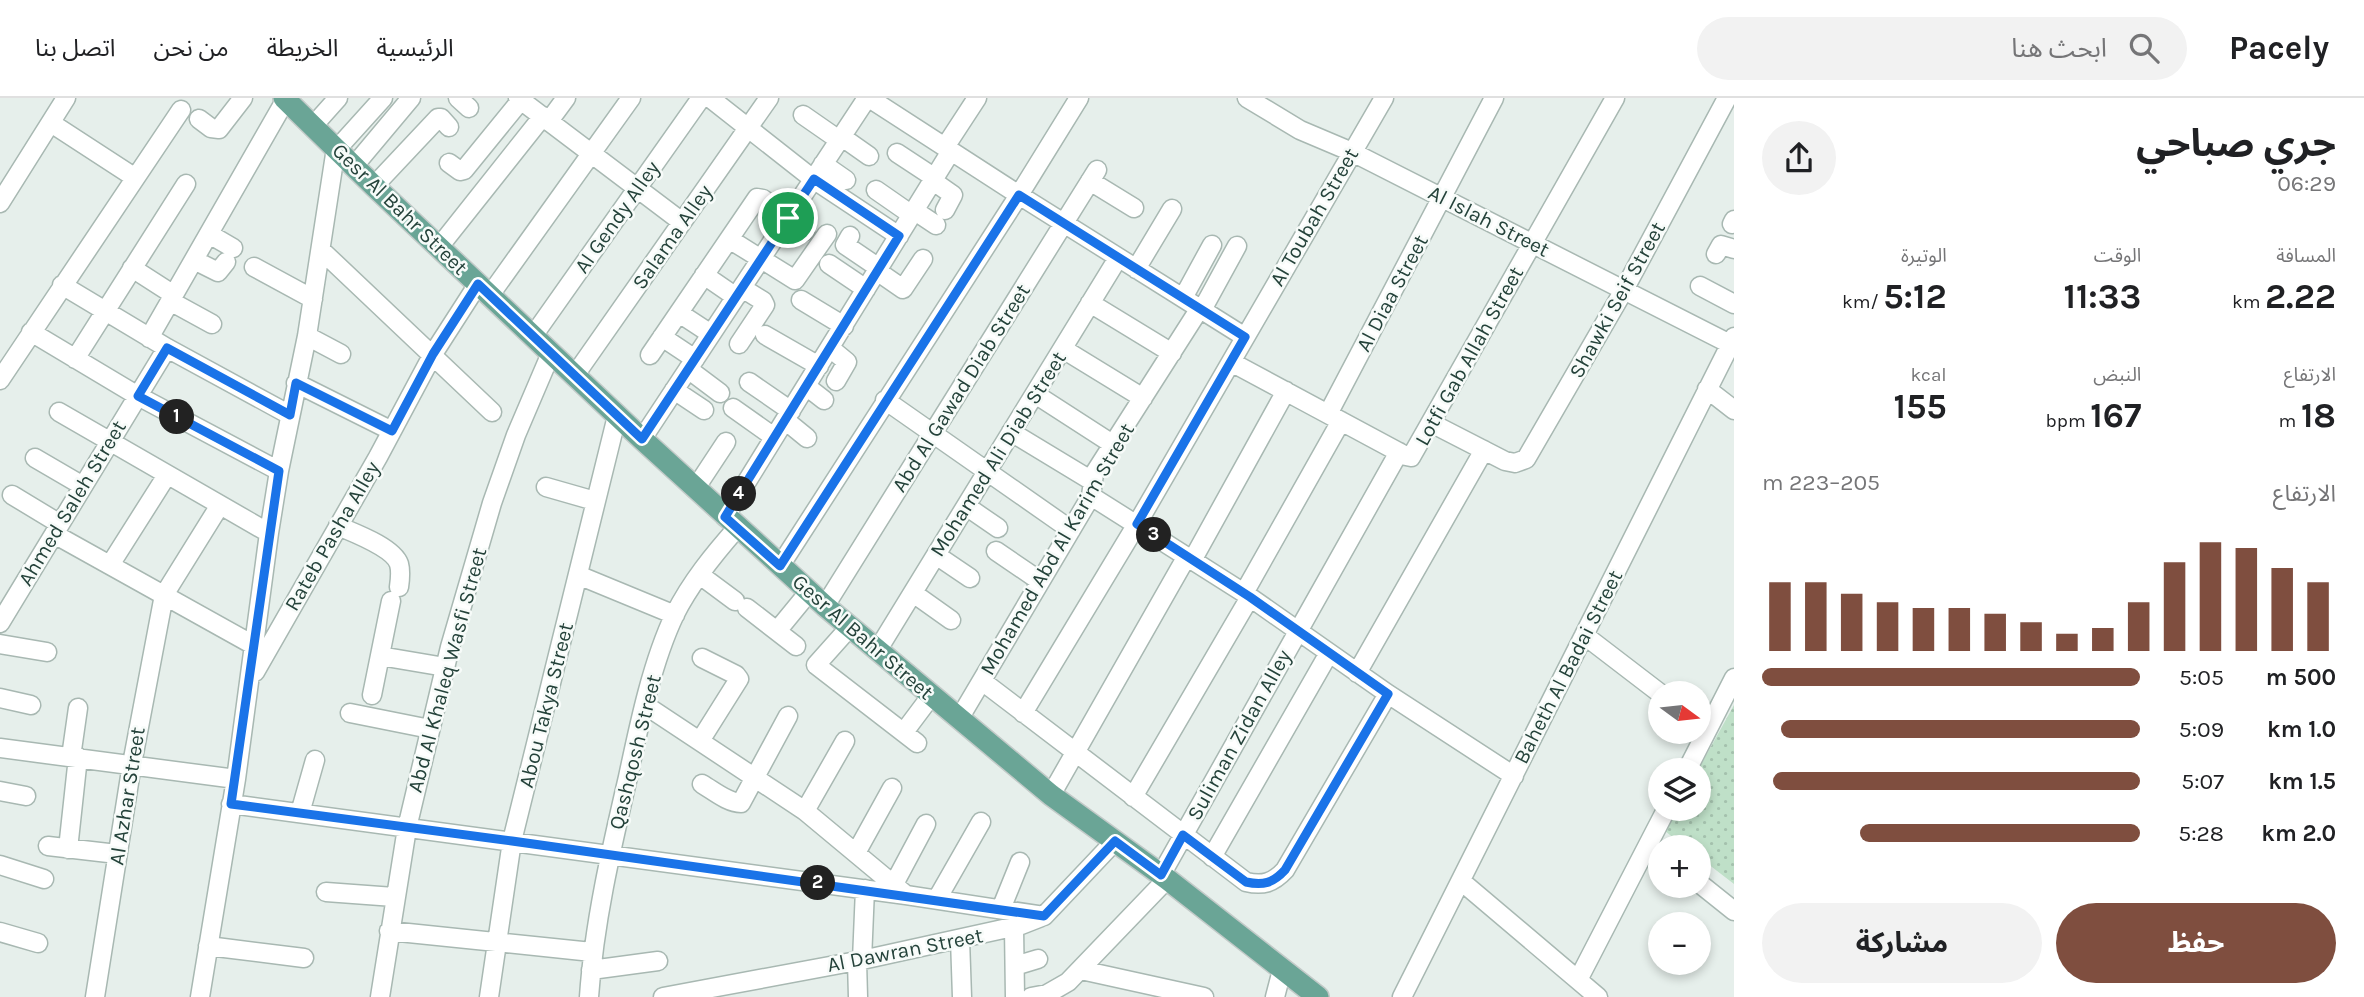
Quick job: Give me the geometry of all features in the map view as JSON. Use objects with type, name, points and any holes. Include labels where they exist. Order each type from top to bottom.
[{"type":"main road","name":"Gesr Al Bahr Street","points":[[285,99],[617,416],[849,628],[1051,795],[1164,877],[1318,997]]},
{"type":"street","points":[[0,203],[66,98]]},
{"type":"street","points":[[199,118],[215,130],[219,129],[243,98]]},
{"type":"street","points":[[313,126],[338,98]]},
{"type":"street","points":[[200,997],[236,779],[269,533],[307,336],[336,149],[383,98]]},
{"type":"street","points":[[354,166],[411,98]]},
{"type":"street","points":[[439,247],[546,118],[566,98]]},
{"type":"street","name":"Rateb Pasha Alley","points":[[250,681],[433,354],[591,154],[631,98]]},
{"type":"street","name":"Al Gendy Alley","points":[[533,336],[701,98]]},
{"type":"street","points":[[710,98],[748,129],[818,172],[899,236]]},
{"type":"street","name":"Salama Alley","points":[[575,375],[769,98]]},
{"type":"street","points":[[642,439],[868,98],[1245,337]]},
{"type":"street","points":[[780,566],[1079,98]]},
{"type":"street","name":"Al Islah Street","points":[[1247,98],[1300,130],[1352,152],[1624,290],[1732,340]]},
{"type":"street","name":"Al Toubah Street","points":[[1023,713],[1137,524],[1384,98]]},
{"type":"street","name":"Al Diaa Street","points":[[1133,797],[1247,595],[1442,197],[1494,98]]},
{"type":"street","name":"Lotfi Gab Allah Street","points":[[1399,452],[1408,457],[1413,455],[1615,98]]},
{"type":"street","name":"Shawki Seif Street","points":[[1431,423],[1515,463],[1526,459],[1624,290],[1727,98]]},
{"type":"street","points":[[149,338],[285,99]]},
{"type":"street","points":[[449,163],[460,171],[464,170],[519,99],[682,222]]},
{"type":"street","name":"Qashqosh Street","points":[[589,997],[592,961],[610,855],[645,705],[675,615],[731,522],[774,437],[934,179],[973,99]]},
{"type":"street","points":[[0,380],[181,110]]},
{"type":"street","points":[[803,115],[869,156]]},
{"type":"street","points":[[374,186],[438,118],[449,127]]},
{"type":"street","points":[[51,122],[134,177]]},
{"type":"street","points":[[876,190],[913,213],[940,217],[953,195],[897,153]]},
{"type":"street","points":[[818,172],[846,180]]},
{"type":"street","name":"Abd Al Gawad Diab Street","points":[[777,631],[817,599],[933,434],[1094,176],[1134,208]]},
{"type":"street","points":[[75,359],[186,184]]},
{"type":"street","points":[[650,355],[755,200],[763,199],[805,231]]},
{"type":"street","points":[[1136,269],[1172,209]]},
{"type":"street","points":[[194,260],[216,272],[221,271],[230,255],[209,234]]},
{"type":"street","points":[[729,239],[797,279],[827,234]]},
{"type":"street","points":[[850,236],[846,246],[903,289],[923,259]]},
{"type":"street","points":[[1183,298],[1212,245]]},
{"type":"street","points":[[1716,254],[1721,245],[1734,249]]},
{"type":"street","name":"Mohamed Abd Al Karim Street","points":[[959,719],[1071,530],[1092,489],[1094,474],[1201,309],[1237,246]]},
{"type":"street","points":[[321,250],[492,412]]},
{"type":"street","name":"Mohamed Ali Diab Street","points":[[877,651],[1118,258]]},
{"type":"street","points":[[829,264],[866,289]]},
{"type":"street","points":[[254,267],[313,299]]},
{"type":"street","points":[[132,268],[212,324]]},
{"type":"street","points":[[704,275],[764,302],[765,305],[739,344]]},
{"type":"street","points":[[62,285],[149,338],[290,415]]},
{"type":"street","points":[[1700,286],[1734,304]]},
{"type":"street","points":[[801,300],[844,326]]},
{"type":"street","points":[[1090,303],[1172,353]]},
{"type":"street","points":[[679,313],[711,334]]},
{"type":"street","points":[[32,332],[138,396],[279,471]]},
{"type":"street","points":[[765,335],[819,366]]},
{"type":"street","points":[[307,336],[341,355]]},
{"type":"street","points":[[662,337],[720,393]]},
{"type":"street","name":"Baheth Al Badai Street","points":[[1402,997],[1732,340]]},
{"type":"street","name":"Ahmed Saleh Street","points":[[0,622],[167,348]]},
{"type":"street","points":[[830,348],[848,362],[836,381]]},
{"type":"street","points":[[1063,349],[1143,398]]},
{"type":"street","name":"Abd Al Khaleq Wasfi Street","points":[[380,997],[407,828],[445,667],[492,503],[516,435],[551,353]]},
{"type":"street","points":[[1231,362],[1399,452]]},
{"type":"street","points":[[749,382],[788,416],[807,438]]},
{"type":"street","points":[[296,383],[392,431]]},
{"type":"street","points":[[806,386],[824,400]]},
{"type":"street","points":[[1707,389],[1734,410]]},
{"type":"street","points":[[674,390],[704,410]]},
{"type":"street","points":[[1051,795],[1286,391]]},
{"type":"street","points":[[1035,394],[1114,445]]},
{"type":"street","points":[[885,400],[1071,530]]},
{"type":"street","points":[[733,408],[774,437]]},
{"type":"street","points":[[59,412],[269,533]]},
{"type":"street","name":"Abou Takya Street","points":[[489,997],[512,841],[617,416]]},
{"type":"street","points":[[1011,432],[1137,524],[1247,595],[1357,673],[1514,776]]},
{"type":"street","points":[[695,489],[726,442]]},
{"type":"street","points":[[1357,673],[1484,450]]},
{"type":"street","name":"Suliman Zidan Alley","points":[[1041,996],[1068,982],[1081,970],[1164,877],[1183,835],[1399,452]]},
{"type":"street","points":[[34,458],[83,486]]},
{"type":"street","points":[[110,565],[167,475]]},
{"type":"street","points":[[546,487],[595,501]]},
{"type":"street","points":[[12,495],[110,565],[255,646]]},
{"type":"street","points":[[164,595],[220,505]]},
{"type":"street","points":[[966,506],[998,528]]},
{"type":"street","points":[[338,526],[376,544],[395,557],[400,566],[372,695]]},
{"type":"street","points":[[996,551],[1040,581]]},
{"type":"street","points":[[936,555],[971,578]]},
{"type":"street","points":[[578,575],[675,615]]},
{"type":"street","points":[[700,575],[796,646]]},
{"type":"street","points":[[913,593],[951,620]]},
{"type":"street","name":"Al Azhar Street","points":[[95,997],[132,764],[164,595]]},
{"type":"street","points":[[849,628],[816,665],[911,738],[931,696]]},
{"type":"street","points":[[1584,635],[1648,684]]},
{"type":"street","points":[[0,644],[47,652]]},
{"type":"street","points":[[1212,857],[1329,653]]},
{"type":"street","points":[[380,656],[445,667]]},
{"type":"street","points":[[700,741],[738,679],[736,675],[702,658]]},
{"type":"street","points":[[1712,713],[1734,678]]},
{"type":"street","points":[[982,681],[1212,857],[1246,882],[1257,885],[1268,883],[1285,870],[1388,694]]},
{"type":"street","points":[[0,698],[31,705]]},
{"type":"street","points":[[645,705],[805,811],[900,890]]},
{"type":"street","points":[[68,849],[78,708]]},
{"type":"street","points":[[350,713],[430,729]]},
{"type":"street","points":[[702,784],[737,804],[741,803],[788,716]]},
{"type":"street","points":[[805,811],[845,741]]},
{"type":"street","points":[[0,749],[236,779]]},
{"type":"street","points":[[300,813],[315,760]]},
{"type":"street","points":[[856,853],[892,788]]},
{"type":"street","points":[[0,790],[26,796]]},
{"type":"street","points":[[231,804],[865,889],[900,890],[937,899],[1044,916]]},
{"type":"street","points":[[937,899],[981,822]]},
{"type":"street","points":[[900,890],[926,824]]},
{"type":"street","name":"Al Dawran Street","points":[[663,997],[1014,927],[1044,916],[1115,841]]},
{"type":"street","points":[[48,846],[117,854]]},
{"type":"street","points":[[1578,980],[1648,860]]},
{"type":"street","points":[[1001,909],[1020,862]]},
{"type":"street","points":[[0,865],[44,878]]},
{"type":"street","points":[[1461,881],[1598,997]]},
{"type":"street","points":[[858,997],[865,889]]},
{"type":"street","points":[[326,892],[394,897]]},
{"type":"street","points":[[1711,893],[1734,911]]},
{"type":"street","points":[[1014,927],[1015,997]]},
{"type":"street","points":[[389,931],[496,943],[592,961],[658,961]]},
{"type":"street","points":[[0,932],[38,943]]},
{"type":"street","points":[[960,939],[962,997]]},
{"type":"street","points":[[208,946],[304,958]]},
{"type":"street","points":[[1015,966],[1038,959]]},
{"type":"street","points":[[1081,970],[1204,997]]},
{"type":"street","points":[[1275,997],[1282,970]]},
{"type":"green space","points":[[1734,705],[1734,884],[1711,866],[1711,835],[1670,835],[1665,831],[1670,821],[1711,821],[1711,758],[1705,758]]},
{"type":"route","points":[[814,179],[899,236],[725,517],[780,566],[1019,195],[1245,337],[1137,524],[1250,597],[1388,694],[1285,870],[1277,878],[1257,885],[1246,882],[1183,835],[1161,875],[1115,841],[1044,916],[231,804],[279,471],[138,396],[167,348],[290,415],[296,383],[392,431],[433,354],[478,284],[642,439],[788,218],[814,179]]}]
